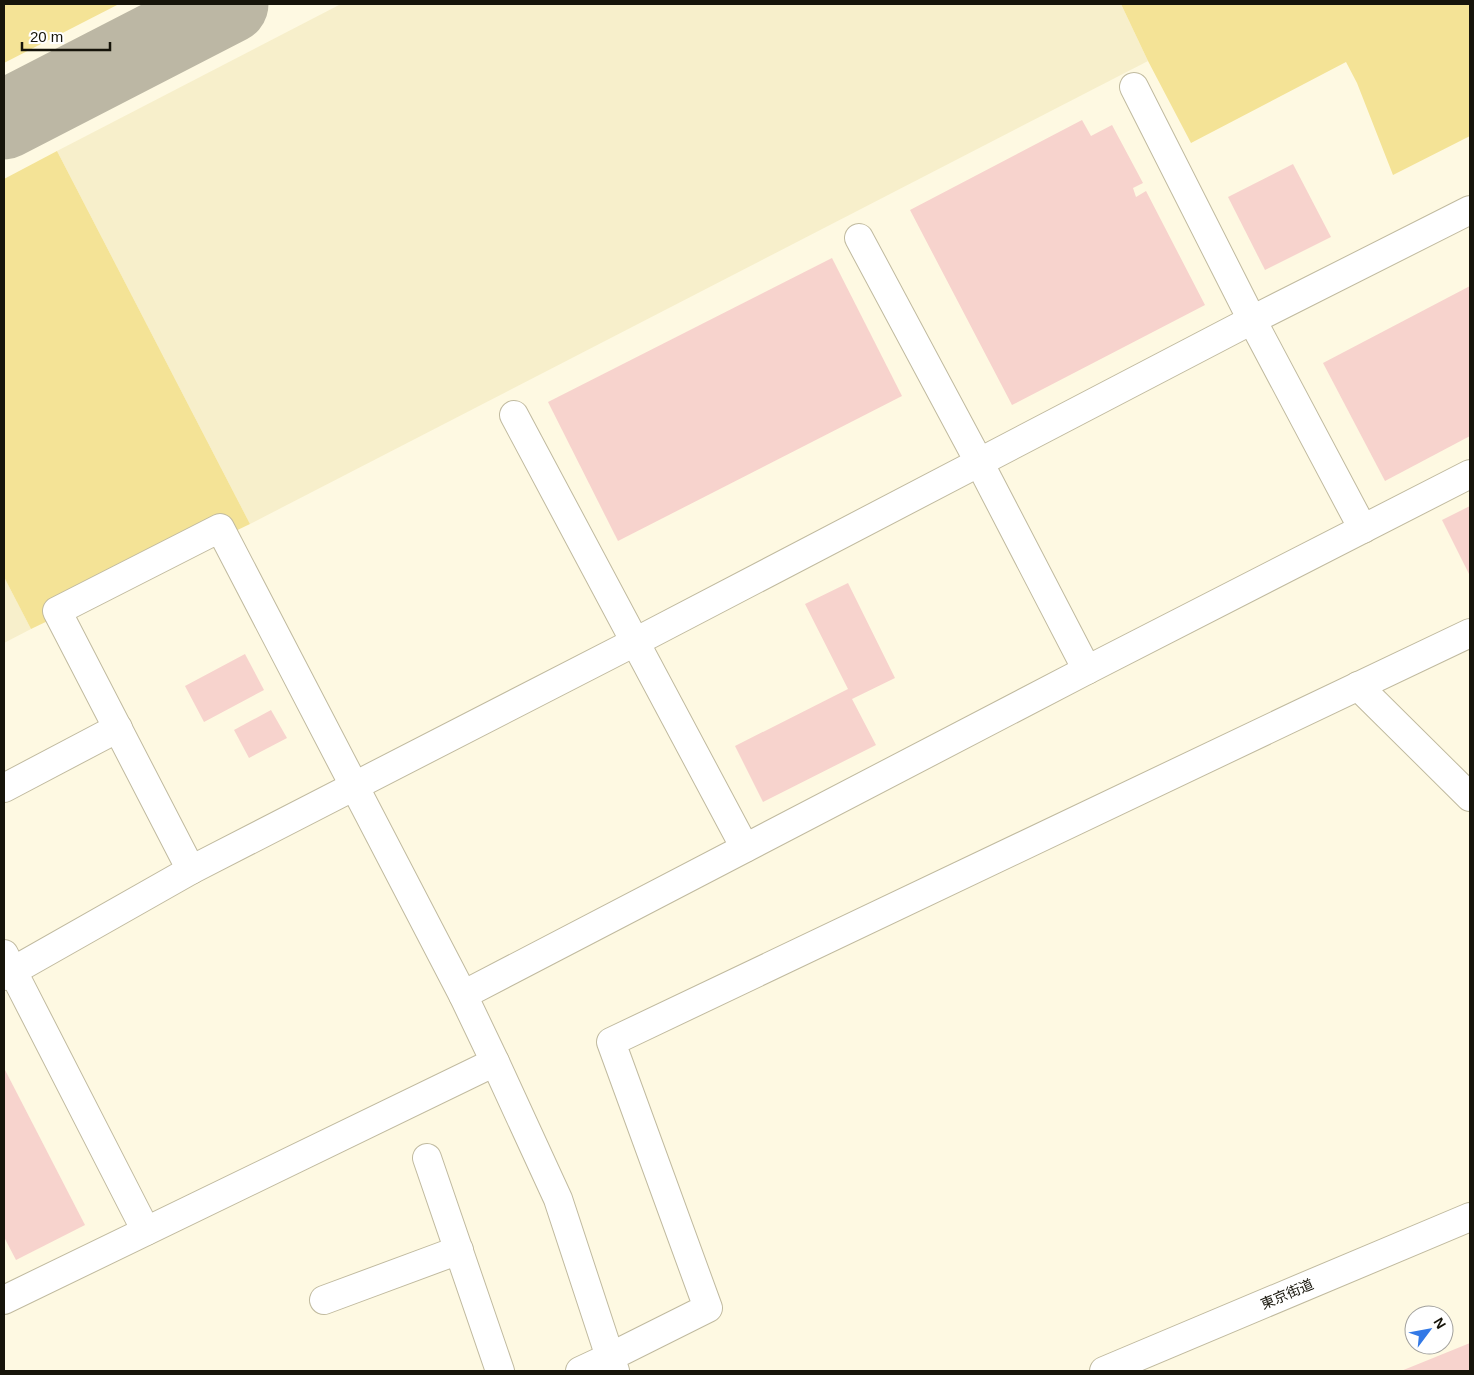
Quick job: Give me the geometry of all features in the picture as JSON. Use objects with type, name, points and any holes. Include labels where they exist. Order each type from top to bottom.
[{"type":"main road","points":[[1134,87],[1252,320],[1363,529]]},
{"type":"main road","points":[[146,1231],[7,967],[191,870],[636,642],[1252,320],[1470,210]]},
{"type":"main road","points":[[859,238],[980,462],[1087,670]]},
{"type":"main road","points":[[514,415],[745,848]]},
{"type":"main road","points":[[463,995],[1087,670],[1470,474]]},
{"type":"main road","points":[[191,870],[57,611],[220,528],[463,995],[495,1062],[558,1199],[613,1364]]},
{"type":"main road","points":[[580,1371],[613,1364],[708,1308],[611,1042],[1470,633]]},
{"type":"main road","points":[[1358,686],[1470,797]]},
{"type":"main road","points":[[4,788],[118,728]]},
{"type":"main road","points":[[4,1300],[495,1062]]},
{"type":"main road","points":[[427,1158],[459,1250],[494,1370]]},
{"type":"main road","name":"東京街道","points":[[1104,1371],[1470,1217]]},
{"type":"main road","points":[[324,1300],[459,1250]]},
{"type":"shaded area","points":[[4,4],[119,4],[4,63]]},
{"type":"shaded area","points":[[341,4],[1121,4],[1148,61],[250,524],[57,151]]},
{"type":"shaded area","points":[[1121,4],[1470,4],[1470,136],[1393,175],[1357,83],[1346,62],[1191,143],[1148,61]]},
{"type":"shaded area","points":[[57,151],[250,524],[31,629],[4,577],[4,179]]},
{"type":"shaded area","points":[[4,577],[31,629],[4,643]]},
{"type":"building","points":[[1082,120],[1091,136],[1112,125],[1143,183],[1133,188],[1136,197],[1146,191],[1205,305],[1012,405],[910,210]]},
{"type":"building","points":[[1293,164],[1331,237],[1265,270],[1228,197]]},
{"type":"building","points":[[832,258],[902,396],[618,541],[548,402]]},
{"type":"building","points":[[1470,286],[1470,436],[1385,481],[1323,363]]},
{"type":"building","points":[[1470,506],[1470,576],[1442,520]]},
{"type":"building","points":[[848,583],[895,678],[852,699],[876,745],[763,802],[735,746],[848,689],[805,604]]},
{"type":"building","points":[[245,654],[264,690],[204,722],[185,686]]},
{"type":"building","points":[[271,710],[287,738],[249,758],[234,730]]},
{"type":"building","points":[[4,1068],[85,1225],[16,1260],[4,1237]]},
{"type":"building","points":[[1470,1343],[1470,1371],[1401,1371],[1440,1355],[1454,1355],[1454,1349]]},
{"type":"taxiway","points":[[4,120],[229,4]]}]
